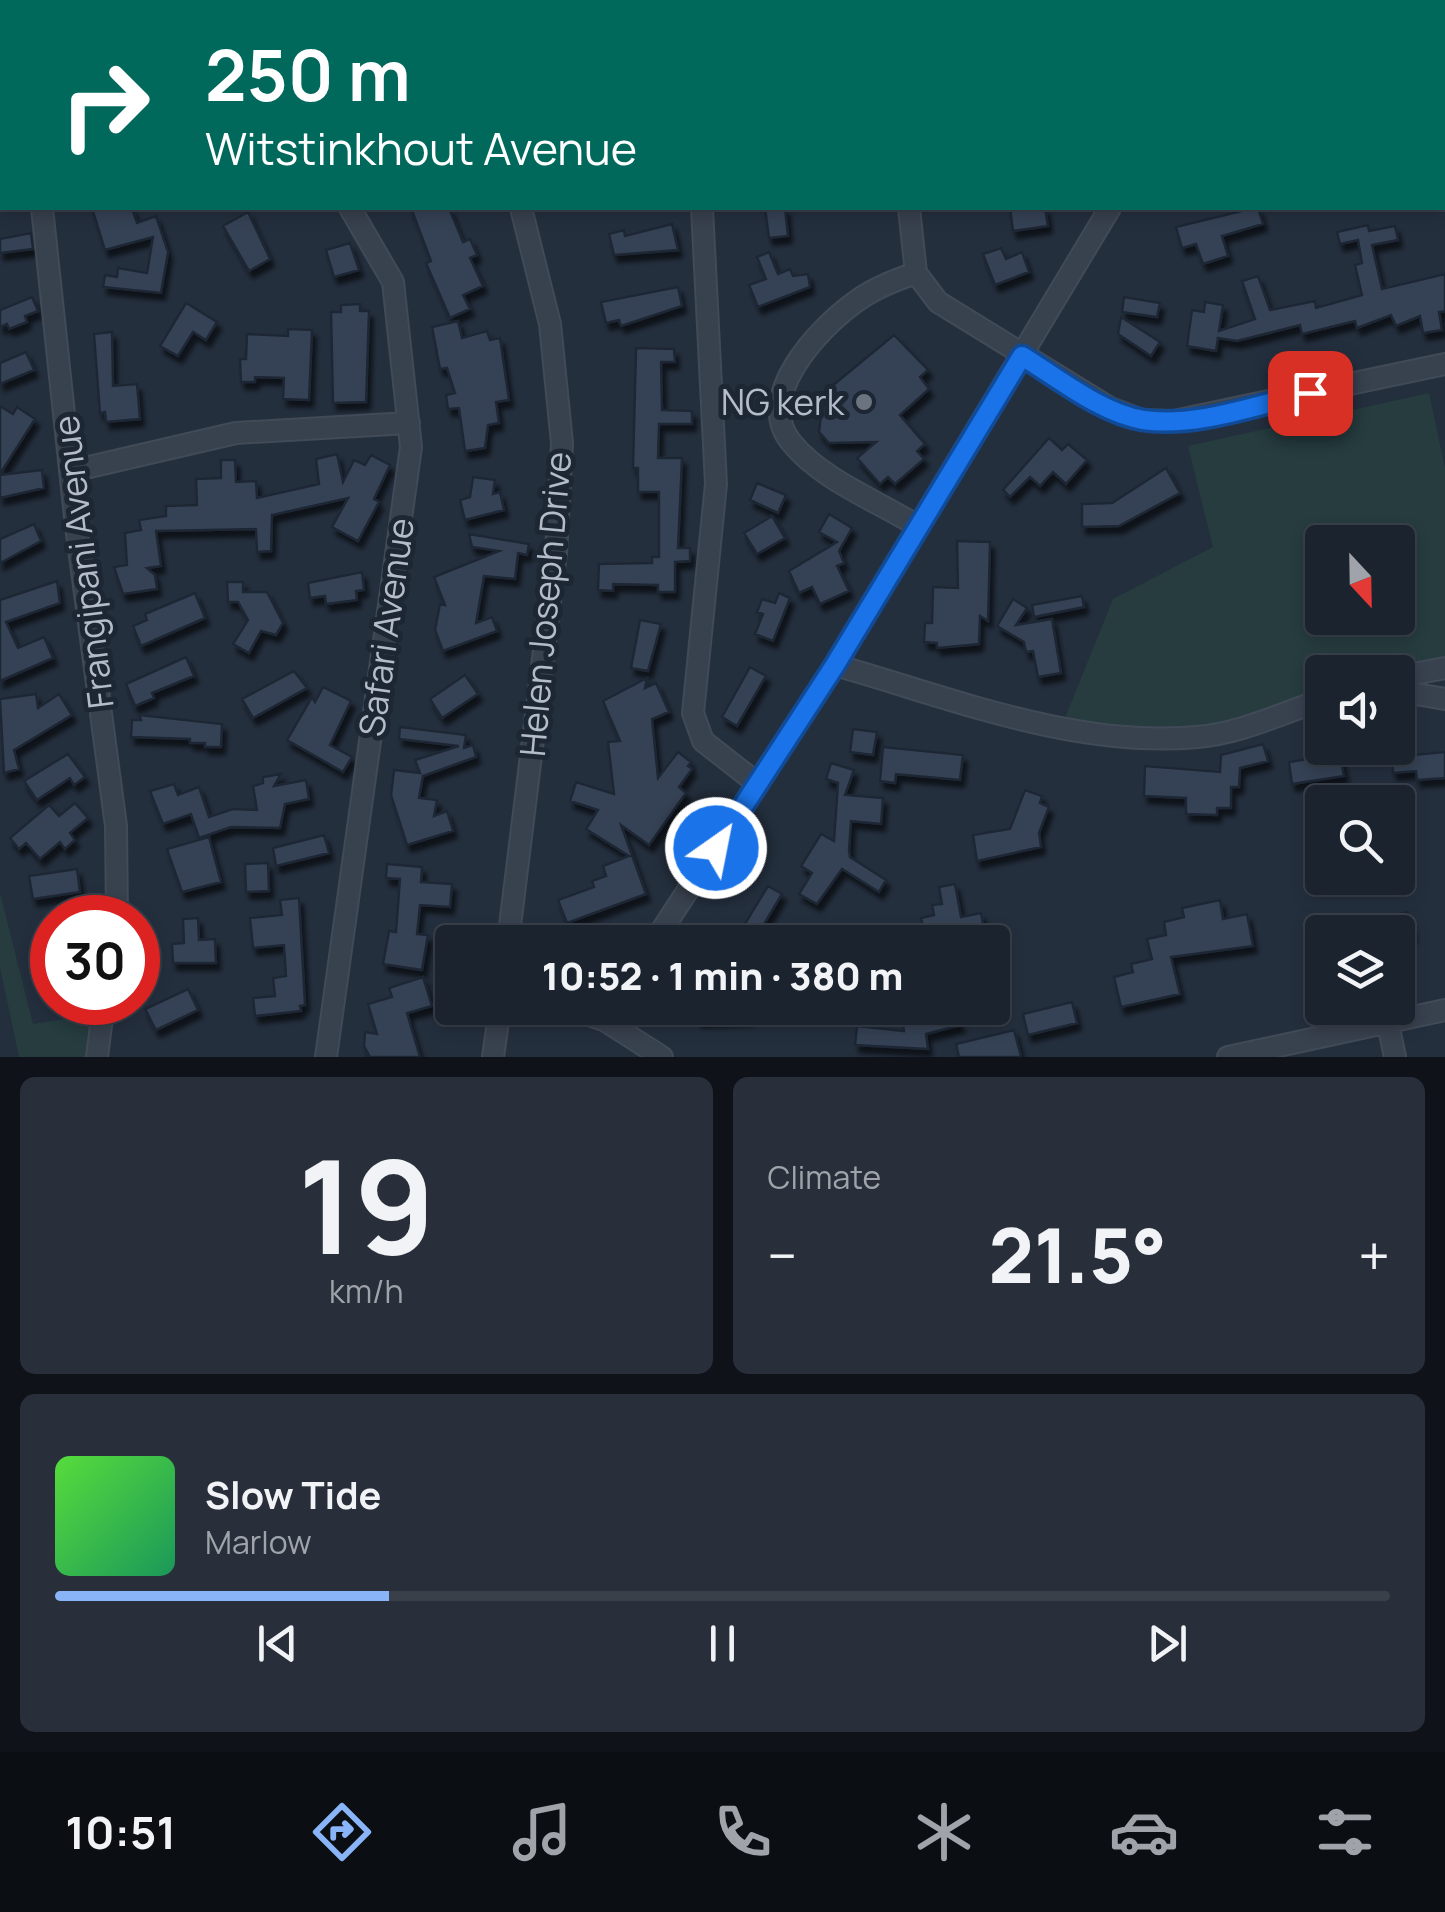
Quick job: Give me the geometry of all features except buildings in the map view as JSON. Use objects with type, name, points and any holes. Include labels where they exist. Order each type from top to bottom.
[{"type":"street","name":"Frangipani Avenue","points":[[42,210],[116,826],[117,895]]},
{"type":"street","name":"Safari Avenue","points":[[326,1057],[411,447],[393,282],[351,210]]},
{"type":"street","name":"Helen Joseph Drive","points":[[510,925],[556,554],[562,443],[550,324],[522,210]]},
{"type":"street","points":[[702,210],[716,484],[693,713],[703,740],[758,784]]},
{"type":"street","points":[[908,210],[916,273],[938,302],[1110,408],[1156,421],[1208,415],[1445,364]]},
{"type":"street","points":[[665,925],[835,665],[1109,210]]},
{"type":"street","points":[[916,273],[871,292],[840,314],[795,369],[778,409],[785,435],[802,455],[919,527]]},
{"type":"street","points":[[72,471],[236,433],[410,423]]},
{"type":"street","points":[[835,665],[1045,724],[1144,738],[1209,736],[1305,705]]},
{"type":"street","points":[[1415,674],[1445,668]]},
{"type":"street","points":[[1415,694],[1445,700]]},
{"type":"street","points":[[1415,1016],[1445,1010]]},
{"type":"street","points":[[97,1057],[101,1025]]},
{"type":"street","points":[[493,1057],[498,1025]]},
{"type":"street","points":[[622,1025],[662,1057]]},
{"type":"street","points":[[1228,1057],[1374,1025]]},
{"type":"street","points":[[1389,1025],[1395,1057]]},
{"type":"green space","points":[[1429,393],[1445,468],[1445,657],[1415,666],[1415,655],[1305,655],[1305,698],[1204,727],[1166,731],[1065,718],[1113,599],[1213,547],[1188,446]]},
{"type":"green space","points":[[0,893],[30,1025],[94,1025],[90,1057],[19,1057],[0,967]]},
{"type":"place","name":"NG kerk","points":[[864,402]]},
{"type":"route","points":[[716,848],[835,665],[1022,356],[1087,396],[1142,420],[1174,421],[1310,393]]}]
